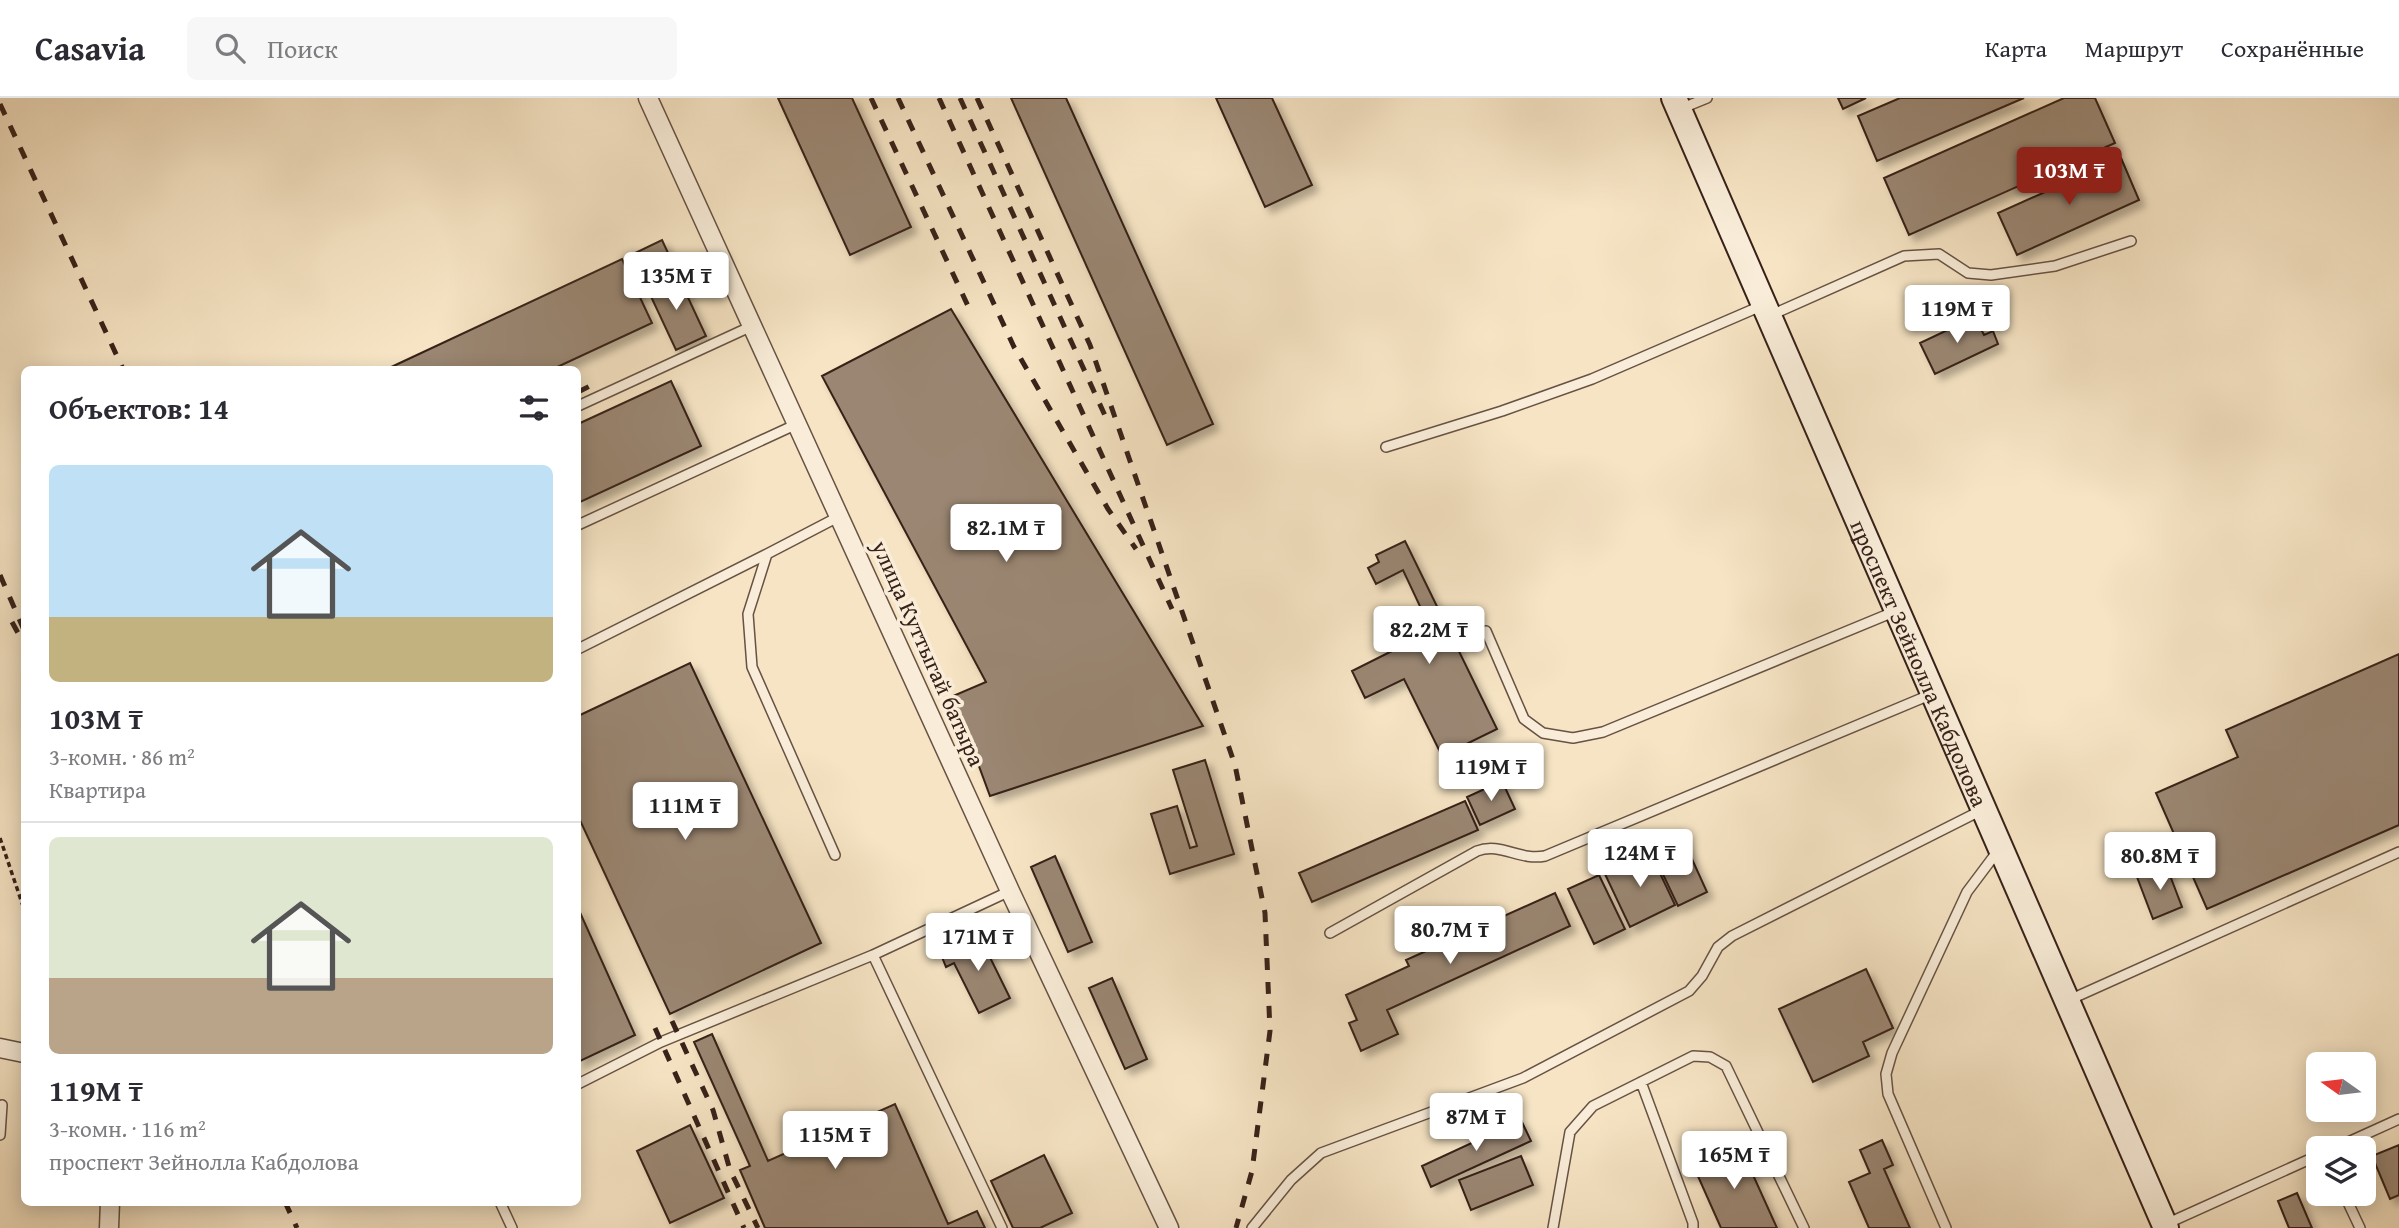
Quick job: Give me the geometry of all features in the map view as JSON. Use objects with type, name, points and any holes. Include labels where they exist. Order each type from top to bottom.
[{"type":"main road","name":"проспект Зейнолла Кабдолова","points":[[1676,104],[2165,1226]]},
{"type":"street","name":"улица Куттыгай батыра","points":[[648,98],[1010,891],[1169,1228]]},
{"type":"street","points":[[0,1048],[21,1052]]},
{"type":"street","points":[[109,1228],[110,1206]]},
{"type":"lane","points":[[1676,104],[1707,98]]},
{"type":"lane","points":[[1386,447],[1502,411],[1592,379],[1904,256],[1939,254],[1968,273],[1991,275],[2055,266],[2130,241]]},
{"type":"lane","points":[[581,405],[752,326]]},
{"type":"lane","points":[[581,524],[797,424]]},
{"type":"lane","points":[[581,647],[840,516]]},
{"type":"lane","points":[[767,554],[748,614],[751,667],[835,855]]},
{"type":"lane","points":[[1486,631],[1524,719],[1543,733],[1573,738],[1603,732],[1898,611]]},
{"type":"lane","points":[[1330,933],[1477,850],[1489,846],[1532,859],[1545,856],[1934,694]]},
{"type":"lane","points":[[1252,1228],[1291,1180],[1321,1153],[1523,1079],[1689,991],[1702,976],[1718,947],[1732,936],[1984,809]]},
{"type":"lane","points":[[1947,1228],[1888,1094],[1886,1074],[1892,1053],[1967,892],[2001,848]]},
{"type":"lane","points":[[2067,1000],[2399,852]]},
{"type":"lane","points":[[581,1082],[669,1038],[873,955],[1010,891]]},
{"type":"lane","points":[[873,955],[1002,1228]]},
{"type":"lane","points":[[1553,1228],[1570,1132],[1593,1106],[1693,1056],[1710,1057],[1726,1066],[1804,1228]]},
{"type":"lane","points":[[1641,1082],[1693,1228]]},
{"type":"lane","points":[[0,1135],[2,1105]]},
{"type":"lane","points":[[2361,1136],[2399,1119]]},
{"type":"lane","points":[[2165,1226],[2306,1161]]},
{"type":"lane","points":[[502,1206],[512,1228]]},
{"type":"lane","points":[[2350,1206],[2360,1228]]},
{"type":"path","points":[[0,838],[21,900]]},
{"type":"building","points":[[778,98],[852,98],[911,227],[850,255]]},
{"type":"building","points":[[1011,98],[1066,98],[1213,424],[1167,445]]},
{"type":"building","points":[[1216,98],[1272,98],[1312,185],[1265,207]]},
{"type":"building","points":[[1838,98],[1866,98],[1843,109]]},
{"type":"building","points":[[1900,98],[2024,98],[1877,161],[1858,116]]},
{"type":"building","points":[[2064,98],[2095,98],[2115,143],[1909,235],[1884,178]]},
{"type":"building","points":[[2121,158],[2139,200],[2017,255],[1998,213]]},
{"type":"building","points":[[662,240],[675,268],[645,282],[633,254]]},
{"type":"building","points":[[622,259],[652,323],[559,366],[393,366]]},
{"type":"building","points":[[677,274],[706,336],[676,350],[647,288]]},
{"type":"building","points":[[951,309],[1203,726],[990,796],[953,696],[986,682],[822,376]]},
{"type":"building","points":[[1975,317],[1984,335],[1993,331],[1998,344],[1935,374],[1920,343]]},
{"type":"building","points":[[671,381],[701,446],[581,502],[581,423]]},
{"type":"building","points":[[1405,541],[1497,729],[1442,756],[1404,679],[1365,698],[1352,671],[1422,636],[1417,624],[1426,619],[1403,570],[1376,584],[1368,568],[1379,562],[1376,555]]},
{"type":"building","points":[[2399,654],[2399,825],[2207,909],[2156,793],[2238,757],[2226,730]]},
{"type":"building","points":[[690,663],[821,943],[670,1014],[581,822],[581,715]]},
{"type":"building","points":[[1205,760],[1234,854],[1170,874],[1151,814],[1177,806],[1190,848],[1197,846],[1173,770]]},
{"type":"building","points":[[1502,781],[1515,809],[1480,825],[1467,797]]},
{"type":"building","points":[[1465,801],[1478,830],[1312,902],[1299,873]]},
{"type":"building","points":[[1681,835],[1707,892],[1678,906],[1651,849]]},
{"type":"building","points":[[1649,850],[1675,905],[1630,927],[1604,872]]},
{"type":"building","points":[[1055,856],[1092,942],[1068,952],[1031,867]]},
{"type":"building","points":[[2166,865],[2182,907],[2153,919],[2137,877]]},
{"type":"building","points":[[1599,875],[1625,929],[1594,944],[1568,889]]},
{"type":"building","points":[[1555,893],[1570,926],[1387,1010],[1398,1034],[1361,1051],[1349,1023],[1357,1020],[1346,995],[1409,966],[1406,960]]},
{"type":"building","points":[[581,915],[635,1035],[581,1061]]},
{"type":"building","points":[[976,929],[1010,998],[979,1013],[954,963],[946,967],[942,957],[972,941],[968,933]]},
{"type":"building","points":[[1866,969],[1893,1028],[1863,1042],[1869,1056],[1813,1082],[1779,1009]]},
{"type":"building","points":[[1112,978],[1147,1059],[1125,1069],[1089,988]]},
{"type":"building","points":[[712,1034],[768,1161],[895,1104],[948,1224],[977,1211],[985,1228],[765,1228],[740,1170],[750,1166],[694,1042]]},
{"type":"building","points":[[1521,1120],[1531,1141],[1431,1187],[1422,1166]]},
{"type":"building","points":[[690,1125],[724,1198],[670,1223],[637,1151]]},
{"type":"building","points":[[1882,1140],[1893,1165],[1884,1169],[1910,1228],[1869,1228],[1849,1182],[1870,1173],[1860,1150]]},
{"type":"building","points":[[1739,1144],[1777,1228],[1721,1228],[1693,1165]]},
{"type":"building","points":[[2399,1145],[2399,1195],[2390,1199],[2376,1166],[2376,1154]]},
{"type":"building","points":[[1044,1155],[1072,1213],[1040,1228],[1013,1228],[991,1181]]},
{"type":"building","points":[[1521,1156],[1533,1185],[1471,1210],[1459,1180]]},
{"type":"building","points":[[2297,1193],[2312,1228],[2289,1228],[2278,1201]]},
{"type":"railway","points":[[871,98],[968,306]]},
{"type":"railway","points":[[898,98],[1014,347],[1108,509],[1136,549]]},
{"type":"railway","points":[[939,98],[1172,609]]},
{"type":"railway","points":[[960,98],[1107,420]]},
{"type":"railway","points":[[977,98],[1090,345],[1235,765],[1265,913],[1270,1031],[1252,1171],[1236,1228]]},
{"type":"railway","points":[[0,104],[122,366]]},
{"type":"railway","points":[[581,390],[594,384]]},
{"type":"railway","points":[[0,575],[21,623]]},
{"type":"railway","points":[[12,622],[21,638]]},
{"type":"railway","points":[[672,1021],[713,1110],[730,1170],[758,1228]]},
{"type":"railway","points":[[655,1028],[744,1228]]},
{"type":"railway","points":[[287,1206],[297,1228]]}]
